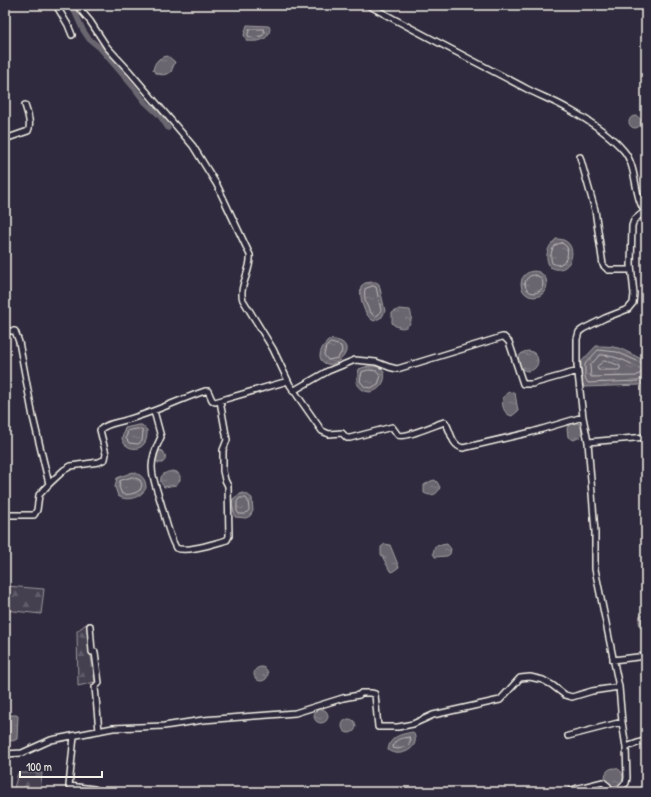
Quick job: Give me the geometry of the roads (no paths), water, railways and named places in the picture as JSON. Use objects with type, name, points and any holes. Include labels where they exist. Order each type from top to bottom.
[{"type":"street","points":[[56,5],[72,35]]},
{"type":"street","points":[[368,5],[459,54],[568,108],[598,127],[619,146],[630,159],[644,213],[634,220],[632,226],[631,270],[634,294],[633,303],[628,309],[605,318],[579,332],[577,347],[583,417],[588,442],[595,532],[595,569],[613,660],[620,687],[622,722],[626,747],[627,778],[626,783],[619,789],[610,792],[608,786],[603,782],[569,792]]},
{"type":"street","points":[[79,8],[90,21],[107,47],[193,146],[217,185],[250,255],[250,264],[242,293],[243,300],[273,349],[293,391],[324,433],[342,433],[347,438],[350,438],[392,427],[398,435],[402,436],[409,435],[445,422],[455,444],[459,448],[463,448],[532,432],[583,417]]},
{"type":"street","points":[[5,139],[30,129],[25,105]]},
{"type":"street","points":[[580,157],[595,210],[603,265],[608,270],[631,270]]},
{"type":"street","points":[[5,331],[15,331],[19,342],[32,417],[49,484]]},
{"type":"street","points":[[293,391],[328,372],[355,360],[376,362],[389,368],[397,369],[502,337],[509,342],[523,384],[532,384],[578,371]]},
{"type":"street","points":[[5,514],[34,515],[37,510],[39,495],[49,484],[71,466],[104,460],[106,454],[101,433],[102,428],[107,425],[139,417],[175,401],[205,391],[208,392],[212,400],[215,402],[288,381]]},
{"type":"street","points":[[154,411],[161,437],[153,458],[152,472],[174,545],[179,550],[227,540],[229,536],[228,486],[223,471],[223,450],[226,440],[220,401]]},
{"type":"street","points":[[588,442],[646,438]]},
{"type":"street","points":[[90,626],[92,652],[95,652],[99,683],[95,686],[99,731]]},
{"type":"street","points":[[613,660],[646,656]]},
{"type":"street","points":[[5,754],[22,753],[52,740],[120,727],[164,726],[203,720],[295,713],[362,693],[375,694],[378,727],[398,727],[413,724],[433,715],[500,700],[520,678],[543,680],[566,695],[572,697],[592,691],[620,687]]},
{"type":"street","points":[[568,736],[622,722]]},
{"type":"street","points":[[74,736],[69,786],[94,789],[97,790],[97,792]]},
{"type":"street","points":[[626,747],[646,740]]},
{"type":"water","points":[[247,25],[268,26],[270,27],[268,35],[263,40],[247,41],[244,35]]},
{"type":"water","points":[[168,56],[175,62],[171,72],[161,75],[155,72],[153,70],[156,62],[162,57]]},
{"type":"water","points":[[633,116],[637,116],[641,122],[637,128],[633,128],[629,124],[629,120]]},
{"type":"water","points":[[556,239],[563,240],[568,243],[572,253],[569,263],[565,267],[559,269],[550,267],[547,260],[547,252],[550,245]]},
{"type":"water","points":[[534,271],[543,275],[547,284],[543,293],[534,297],[525,293],[521,284],[525,275]]},
{"type":"water","points":[[372,282],[379,284],[385,311],[382,317],[374,321],[367,315],[361,296],[361,286],[365,283]]},
{"type":"water","points":[[399,309],[410,310],[411,319],[410,323],[406,327],[398,327],[392,323],[392,313]]},
{"type":"water","points":[[332,339],[343,343],[346,346],[346,350],[345,354],[339,361],[327,364],[323,362],[320,355],[325,344]]},
{"type":"water","points":[[596,346],[610,346],[618,348],[645,362],[646,375],[641,385],[584,387],[581,378],[581,362]]},
{"type":"water","points":[[528,351],[535,354],[538,361],[535,368],[528,371],[521,368],[518,361],[521,354]]},
{"type":"water","points":[[368,366],[379,367],[384,372],[385,378],[377,390],[370,392],[363,390],[356,382],[359,369]]},
{"type":"water","points":[[509,392],[515,393],[518,411],[512,416],[505,412],[503,405],[504,397]]},
{"type":"water","points":[[575,422],[580,424],[582,431],[580,437],[574,440],[568,437],[567,428]]},
{"type":"water","points":[[142,425],[147,430],[144,444],[140,447],[130,448],[123,442],[122,437],[125,428]]},
{"type":"water","points":[[157,451],[163,451],[165,459],[164,462],[158,463],[156,459]]},
{"type":"water","points":[[173,471],[177,472],[180,476],[180,480],[176,485],[164,487],[161,481],[162,476]]},
{"type":"water","points":[[133,472],[139,474],[143,478],[146,488],[141,494],[134,498],[125,499],[118,496],[115,487],[117,478]]},
{"type":"water","points":[[435,480],[440,487],[438,492],[432,495],[424,493],[424,485]]},
{"type":"water","points":[[243,493],[252,498],[253,511],[250,516],[246,518],[235,517],[232,504],[233,499]]},
{"type":"water","points":[[385,544],[390,545],[399,567],[392,572],[381,554],[381,547]]},
{"type":"water","points":[[447,544],[451,549],[450,554],[447,556],[435,557],[433,553],[435,546]]},
{"type":"water","points":[[640,615],[646,615],[646,630],[640,627]]},
{"type":"water","points":[[261,667],[266,669],[268,674],[266,679],[261,681],[256,679],[254,674],[256,669]]},
{"type":"water","points":[[321,709],[326,711],[328,716],[326,721],[321,723],[316,721],[314,716],[316,711]]},
{"type":"water","points":[[7,715],[18,716],[17,739],[14,741],[6,739]]},
{"type":"water","points":[[349,719],[354,721],[356,726],[354,731],[349,733],[344,731],[342,726],[344,721]]},
{"type":"water","points":[[413,732],[415,743],[408,750],[398,753],[388,750],[389,745],[397,736]]},
{"type":"water","points":[[610,768],[618,768],[623,773],[621,784],[618,786],[610,786],[605,781],[605,773]]},
{"type":"waterway","points":[[65,5],[73,8],[83,30],[89,39],[99,47],[145,102],[160,116],[168,128]]}]
